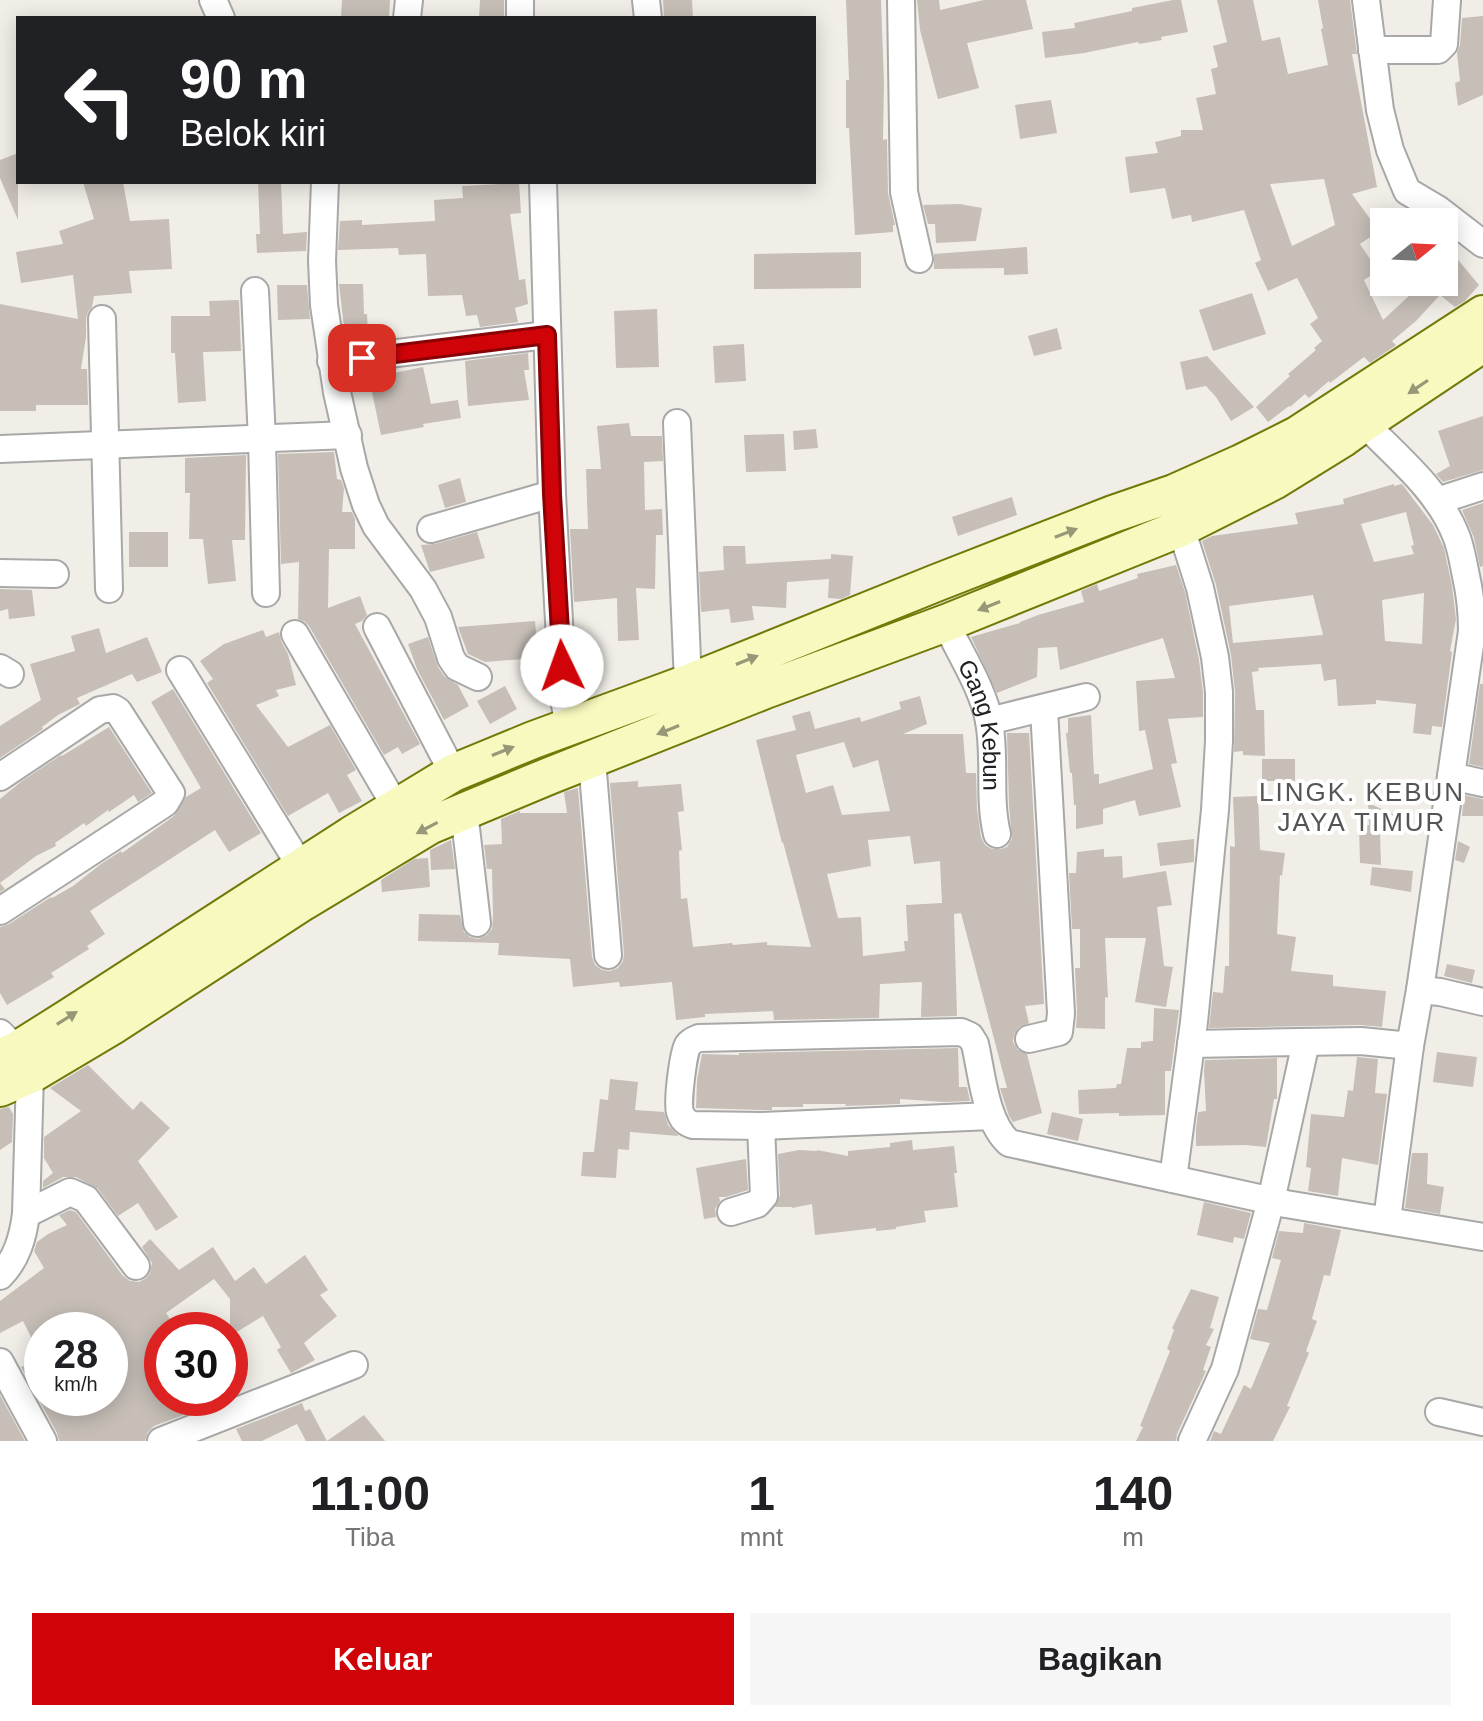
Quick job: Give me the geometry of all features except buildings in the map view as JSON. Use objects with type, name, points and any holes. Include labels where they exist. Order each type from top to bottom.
[{"type":"main road","points":[[9,1061],[114,1025],[303,902],[358,850],[396,807],[453,773],[518,745],[688,683],[936,583],[1174,493],[1283,442],[1483,314]]},
{"type":"main road","points":[[9,1061],[301,867],[429,826],[768,689],[946,623],[1181,528],[1274,481],[1342,439],[1483,343]]},
{"type":"main road","points":[[1012,554],[1030,589]]},
{"type":"street","points":[[901,0],[904,192],[919,259]]},
{"type":"street","points":[[1366,0],[1384,124],[1390,150],[1407,191],[1439,210],[1483,244]]},
{"type":"street","points":[[1372,50],[1438,50],[1444,44],[1447,0]]},
{"type":"street","points":[[325,184],[324,305],[331,361],[354,468],[376,526],[423,589],[438,617],[451,658],[457,667],[478,677]]},
{"type":"street","points":[[543,184],[552,494],[563,694],[569,727]]},
{"type":"street","points":[[255,291],[266,593]]},
{"type":"street","points":[[102,319],[109,589]]},
{"type":"street","points":[[331,361],[547,335]]},
{"type":"street","points":[[677,423],[688,683]]},
{"type":"street","points":[[1364,423],[1437,501],[1456,534],[1478,632],[1451,776],[1387,1220]]},
{"type":"street","points":[[0,449],[348,435]]},
{"type":"street","points":[[1437,501],[1483,486]]},
{"type":"street","points":[[431,529],[552,494]]},
{"type":"street","points":[[1173,1179],[1191,1044],[1219,741],[1219,692],[1208,622],[1181,528]]},
{"type":"street","points":[[0,573],[55,574]]},
{"type":"street","name":"Gang Kebun","points":[[946,623],[984,703],[989,721],[992,806],[997,834]]},
{"type":"street","points":[[377,627],[453,773]]},
{"type":"street","points":[[295,634],[396,807]]},
{"type":"street","points":[[180,670],[301,867]]},
{"type":"street","points":[[989,721],[1086,697]]},
{"type":"street","points":[[0,777],[100,710],[113,708],[118,711],[171,793],[165,803],[0,911]]},
{"type":"street","points":[[1029,1039],[1059,1032],[1061,1013],[1044,709]]},
{"type":"street","points":[[592,760],[608,955]]},
{"type":"street","points":[[1451,776],[1483,783]]},
{"type":"street","points":[[464,811],[477,923]]},
{"type":"street","points":[[1420,990],[1483,1002]]},
{"type":"street","points":[[991,1116],[761,1126],[693,1125],[683,1120],[680,1112],[685,1053],[693,1041],[704,1038],[961,1032],[970,1036],[975,1044],[991,1116],[1002,1137],[1016,1145],[1271,1201],[1483,1237]]},
{"type":"street","points":[[1191,1044],[1361,1041],[1410,1046]]},
{"type":"street","points":[[1192,1441],[1225,1369],[1271,1201],[1306,1042]]},
{"type":"street","points":[[0,1276],[14,1257],[23,1234],[26,1214],[9,1061]]},
{"type":"street","points":[[731,1212],[757,1204],[764,1196],[761,1126]]},
{"type":"street","points":[[26,1214],[70,1192],[80,1195],[136,1266]]},
{"type":"street","points":[[0,1362],[43,1441]]},
{"type":"street","points":[[161,1441],[354,1365]]},
{"type":"street","points":[[1439,1412],[1483,1422]]},
{"type":"district","name":"LINGK. KEBUN JAYA TIMUR","points":[[1362,807]]},
{"type":"route","points":[[362,358],[547,335],[562,666]]}]
